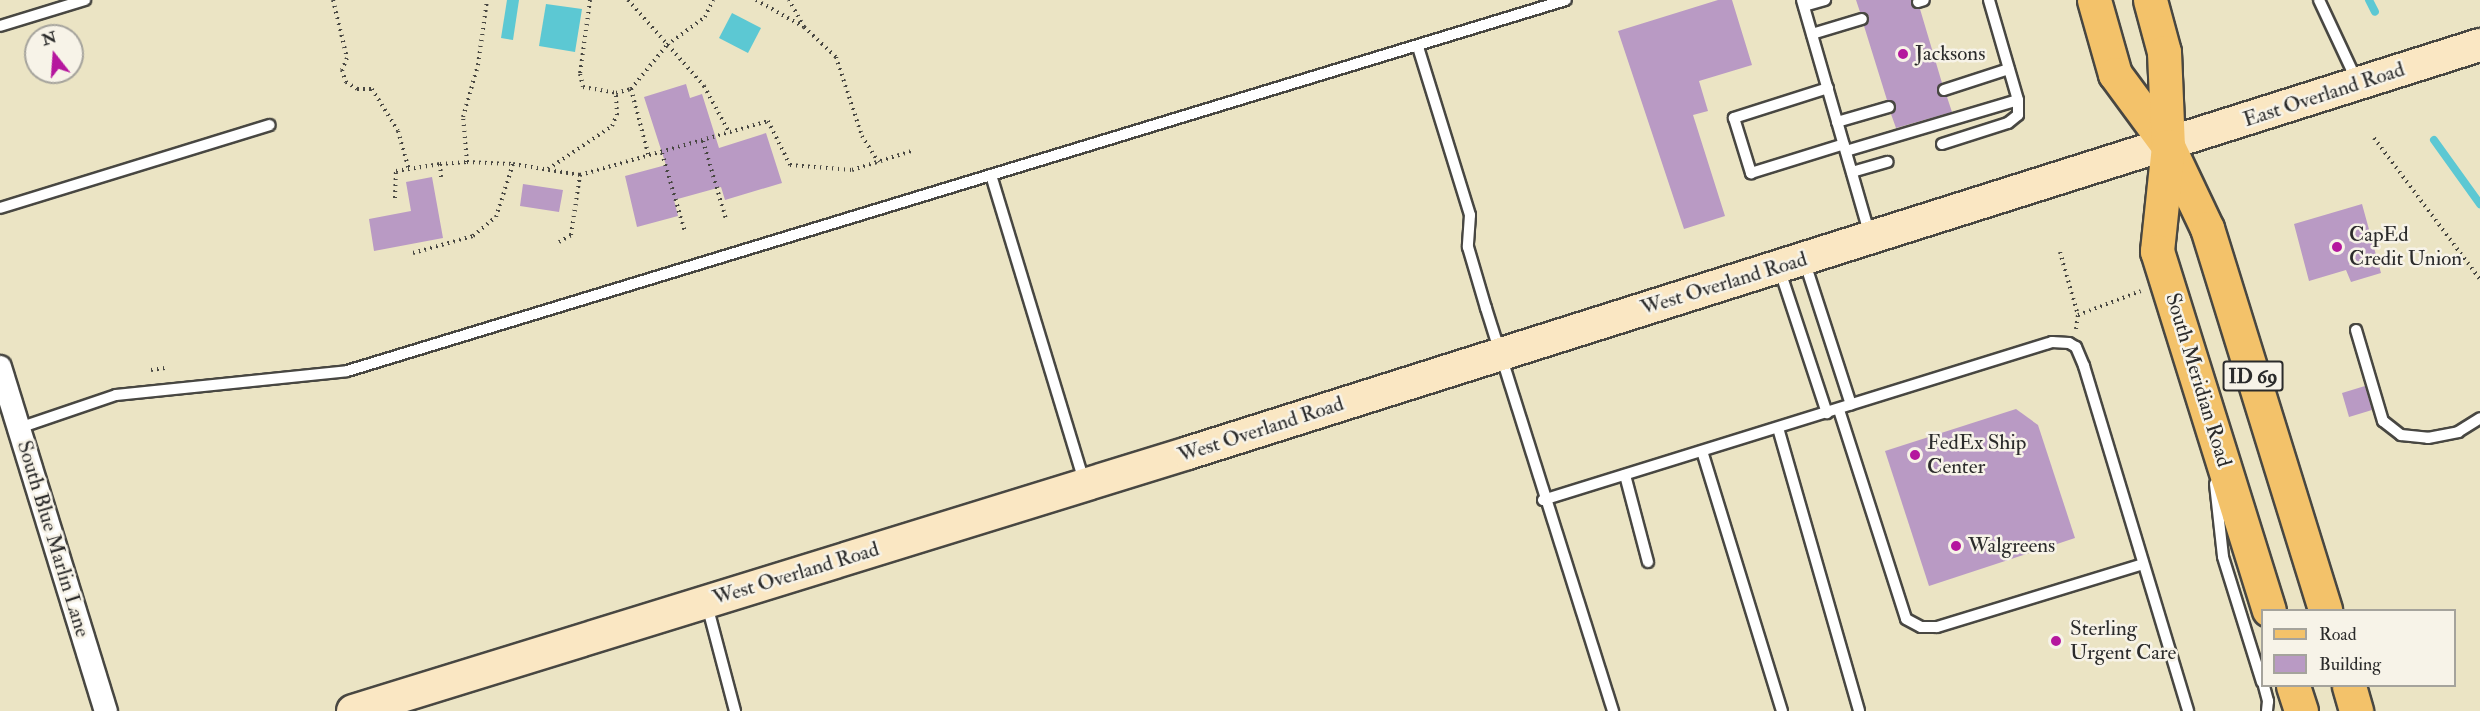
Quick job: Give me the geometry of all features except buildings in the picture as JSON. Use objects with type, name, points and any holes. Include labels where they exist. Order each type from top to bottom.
[{"type":"main road","name":"South Meridian Road","points":[[2094,0],[2115,74],[2168,146],[2207,228],[2325,609]]},
{"type":"main road","name":"South Meridian Road","points":[[2150,0],[2164,52],[2168,146],[2157,251],[2269,609]]},
{"type":"main road","points":[[2293,687],[2301,711]]},
{"type":"main road","points":[[2349,687],[2356,711]]},
{"type":"street","name":"East Overland Road","points":[[2168,146],[2480,45]]},
{"type":"street","name":"West Overland Road","points":[[353,711],[2168,146]]},
{"type":"street","name":"South Blue Marlin Lane","points":[[0,367],[106,711]]},
{"type":"lane","points":[[0,26],[85,0]]},
{"type":"lane","points":[[19,428],[116,395],[347,371],[1418,47],[1566,0]]},
{"type":"lane","points":[[1825,0],[1803,3],[1871,238]]},
{"type":"lane","points":[[1942,144],[2008,123],[2018,115],[2018,100],[1989,0]]},
{"type":"lane","points":[[2319,0],[2359,84]]},
{"type":"lane","points":[[1812,34],[1862,19]]},
{"type":"lane","points":[[1418,47],[1470,215],[1468,247],[1543,500],[1613,711]]},
{"type":"lane","points":[[1944,90],[2009,69]]},
{"type":"lane","points":[[1828,88],[1734,118],[1751,172],[2018,100]]},
{"type":"lane","points":[[1837,122],[1889,107]]},
{"type":"lane","points":[[0,208],[269,125]]},
{"type":"lane","points":[[1852,172],[1888,162]]},
{"type":"lane","points":[[991,175],[1085,485]]},
{"type":"lane","points":[[1791,263],[1851,405]]},
{"type":"lane","points":[[1791,263],[1827,413]]},
{"type":"lane","points":[[2356,330],[2383,421],[2401,435],[2428,438],[2458,432],[2480,418]]},
{"type":"lane","points":[[1543,500],[2052,342],[2069,343],[2076,347],[2084,366],[2187,711]]},
{"type":"lane","points":[[2207,409],[2223,557],[2261,678]]},
{"type":"lane","points":[[1839,410],[1906,619],[1922,627],[1937,627],[2143,564]]},
{"type":"lane","points":[[1778,428],[1859,711]]},
{"type":"lane","points":[[1702,451],[1782,711]]},
{"type":"lane","points":[[1625,475],[1648,562]]},
{"type":"lane","points":[[706,602],[735,711]]},
{"type":"lane","points":[[2263,687],[2267,711]]},
{"type":"path","points":[[333,0],[347,58],[342,70],[346,82],[357,89],[372,89],[398,131],[409,170]]},
{"type":"path","points":[[467,162],[463,117],[478,65],[488,0]]},
{"type":"path","points":[[590,0],[580,74],[584,87],[616,93],[631,89],[667,45],[705,17],[713,0]]},
{"type":"path","points":[[628,0],[704,86],[729,132]]},
{"type":"path","points":[[756,0],[804,27],[836,57],[862,136],[878,162]]},
{"type":"path","points":[[789,0],[804,27]]},
{"type":"path","points":[[631,89],[649,157]]},
{"type":"path","points":[[547,169],[612,126],[617,115],[616,93]]},
{"type":"path","points":[[395,198],[396,171],[467,162],[513,164],[580,175],[768,121],[790,165],[852,170],[912,152]]},
{"type":"path","points":[[2374,138],[2480,279]]},
{"type":"path","points":[[703,141],[726,219]]},
{"type":"path","points":[[662,153],[685,232]]},
{"type":"path","points":[[440,164],[441,177]]},
{"type":"path","points":[[413,253],[473,236],[496,217],[513,164]]},
{"type":"path","points":[[559,242],[571,236],[580,175]]},
{"type":"path","points":[[2060,252],[2078,315],[2076,330]]},
{"type":"path","points":[[2078,315],[2141,291]]},
{"type":"water","points":[[507,0],[519,0],[513,40],[501,38]]},
{"type":"water","points":[[546,4],[582,9],[575,52],[539,46]]},
{"type":"water","points":[[732,13],[761,28],[748,53],[719,38]]},
{"type":"waterway","points":[[2369,0],[2375,12]]},
{"type":"waterway","points":[[2434,140],[2480,204]]},
{"type":"place","name":"Jacksons","points":[[1903,54]]},
{"type":"place","name":"CapEd Credit Union","points":[[2337,247]]},
{"type":"place","name":"FedEx Ship Center","points":[[1915,455]]},
{"type":"place","name":"Walgreens","points":[[1956,546]]},
{"type":"place","name":"Sterling Urgent Care","points":[[2056,641]]}]
